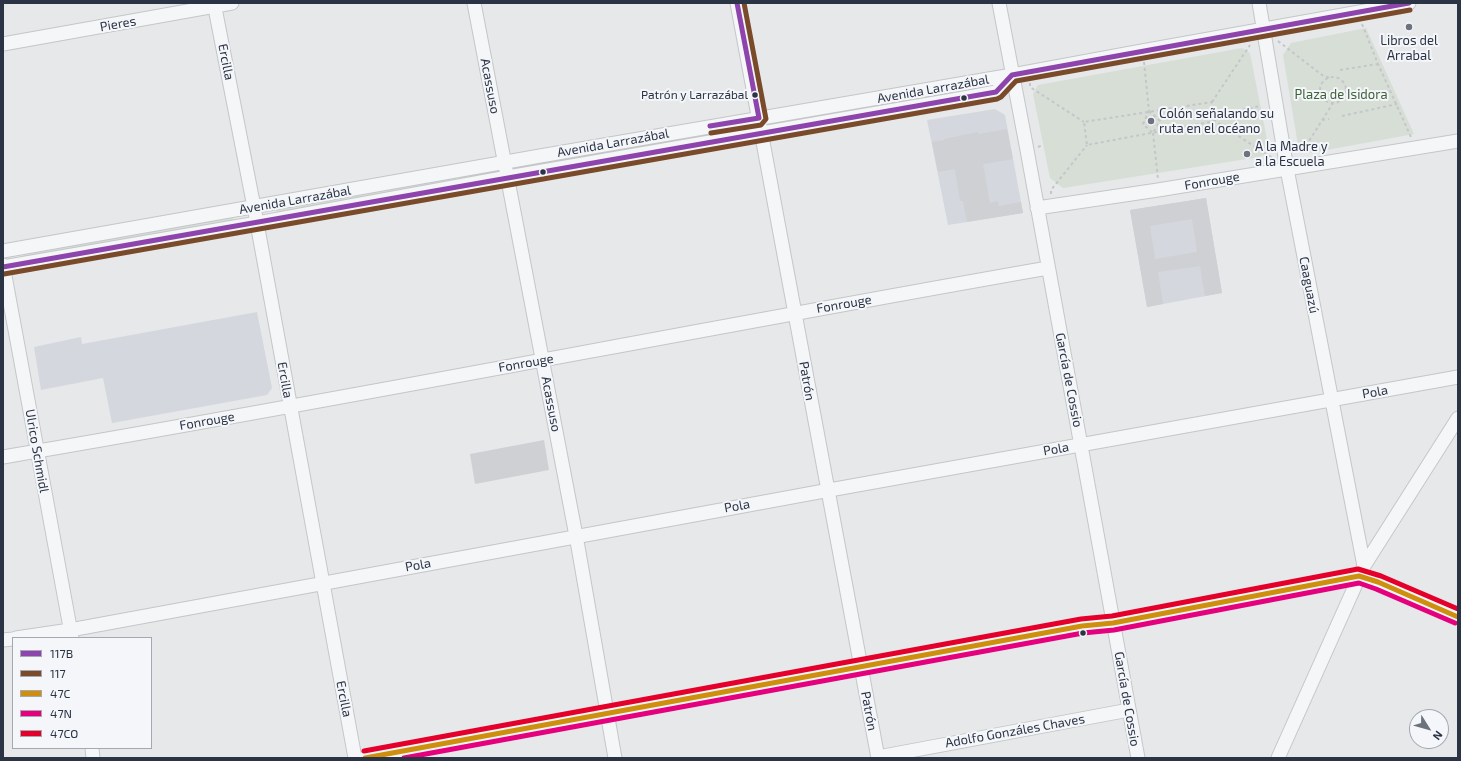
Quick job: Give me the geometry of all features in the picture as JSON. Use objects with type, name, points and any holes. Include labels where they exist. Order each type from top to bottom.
[{"type":"street","name":"Pieres","points":[[3,44],[215,4],[232,3]]},
{"type":"street","name":"Acassuso","points":[[474,3],[506,163],[576,536],[615,758]]},
{"type":"street","name":"Patrón","points":[[737,3],[860,668],[878,757]]},
{"type":"street","name":"García de Cossio","points":[[999,3],[1138,758]]},
{"type":"street","name":"Caaguazú","points":[[1259,3],[1286,169],[1332,399],[1362,571]]},
{"type":"street","points":[[1012,75],[1409,3]]},
{"type":"street","name":"Ercilla","points":[[215,4],[254,207],[355,758]]},
{"type":"street","name":"Avenida Larrazábal","points":[[3,251],[506,163],[548,154],[1012,75]]},
{"type":"street","name":"Avenida Larrazábal","points":[[3,266],[257,224],[508,177],[996,92],[1012,75]]},
{"type":"street","name":"Fonrouge","points":[[1037,208],[1158,190],[1458,141]]},
{"type":"street","name":"Ulrico Schmidl","points":[[3,266],[71,634]]},
{"type":"street","name":"Fonrouge","points":[[3,456],[290,406],[1048,268]]},
{"type":"street","name":"Pola","points":[[30,637],[71,634],[322,582],[1458,377]]},
{"type":"street","points":[[1278,758],[1362,571],[1458,418]]},
{"type":"street","points":[[365,758],[1082,626],[1113,623],[1362,571],[1378,582],[1458,617]]},
{"type":"street","name":"Adolfo Gonzáles Chaves","points":[[878,757],[1129,710]]},
{"type":"path","points":[[1356,12],[1396,104],[1417,147]]},
{"type":"path","points":[[1215,121],[1212,102],[1245,50],[1264,29],[1287,49],[1322,74],[1330,78],[1337,78],[1341,81],[1345,88],[1344,97],[1333,103],[1304,149],[1274,153],[1271,157]]},
{"type":"path","points":[[1142,51],[1149,111],[1143,124],[1153,133]]},
{"type":"path","points":[[1340,70],[1378,64]]},
{"type":"path","points":[[1028,72],[1030,87],[1084,122],[1212,102]]},
{"type":"path","points":[[1322,74],[1327,73]]},
{"type":"path","points":[[1330,78],[1322,83],[1320,92],[1325,100],[1333,103]]},
{"type":"path","points":[[1345,88],[1350,89]]},
{"type":"path","points":[[1342,116],[1396,104]]},
{"type":"path","points":[[1214,114],[1261,106]]},
{"type":"path","points":[[1149,111],[1160,121],[1153,133],[1158,173],[1158,190]]},
{"type":"path","points":[[1322,120],[1329,119]]},
{"type":"path","points":[[1053,206],[1051,190],[1087,145],[1215,121],[1271,157],[1273,171]]},
{"type":"path","points":[[1084,122],[1087,145]]},
{"type":"shaded area","points":[[995,109],[1005,115],[1023,213],[948,225],[927,120]]},
{"type":"shaded area","points":[[1206,198],[1222,293],[1147,307],[1130,210]]},
{"type":"shaded area","points":[[257,312],[272,388],[267,395],[112,423],[103,378],[41,390],[34,347],[81,337],[82,344]]},
{"type":"green space","name":"Plaza de Isidora","points":[[1366,28],[1414,134],[1310,153],[1298,145],[1283,55],[1291,43]]},
{"type":"green space","points":[[1242,48],[1250,53],[1268,145],[1264,155],[1063,188],[1050,178],[1033,94],[1038,85]]},
{"type":"green space","points":[[990,84],[990,87],[783,124],[783,120]]},
{"type":"green space","points":[[738,128],[739,132],[531,168],[531,164]]},
{"type":"green space","points":[[484,173],[484,177],[277,214],[276,210]]},
{"type":"green space","points":[[233,217],[233,221],[24,259],[23,255]]},
{"type":"building","points":[[1007,129],[1013,159],[983,164],[990,203],[998,201],[999,206],[1021,202],[1023,213],[967,222],[963,201],[960,201],[955,169],[938,172],[932,142],[978,132],[979,134]]},
{"type":"building","points":[[1206,198],[1222,293],[1205,296],[1200,266],[1158,272],[1163,304],[1147,307],[1130,210]],"holes":[[[1192,219],[1197,252],[1155,259],[1150,226]]]},
{"type":"building","points":[[544,440],[549,470],[475,484],[470,454]]},
{"type":"transit line","name":"117B","points":[[710,126],[759,118],[737,3]]},
{"type":"transit line","name":"117","points":[[711,133],[761,125],[766,119],[744,3]]},
{"type":"transit line","name":"117B","points":[[3,267],[996,92],[1012,75],[1409,3]]},
{"type":"transit line","name":"117","points":[[4,274],[997,99],[1001,97],[1016,81],[1410,10]]},
{"type":"transit line","name":"47CO","points":[[364,751],[1081,619],[1112,616],[1358,569],[1381,576],[1458,609]]},
{"type":"transit line","name":"47C","points":[[365,758],[1082,626],[1113,623],[1359,576],[1378,582],[1458,617]]},
{"type":"transit line","name":"47N","points":[[404,758],[1083,633],[1114,630],[1359,583],[1455,623]]},
{"type":"place","name":"Libros del Arrabal","points":[[1409,27]]},
{"type":"place","name":"Patrón y Larrazábal","points":[[755,95]]},
{"type":"place","name":"Colón señalando su ruta en el océano","points":[[1151,121]]},
{"type":"place","name":"A la Madre y a la Escuela","points":[[1247,154]]}]
